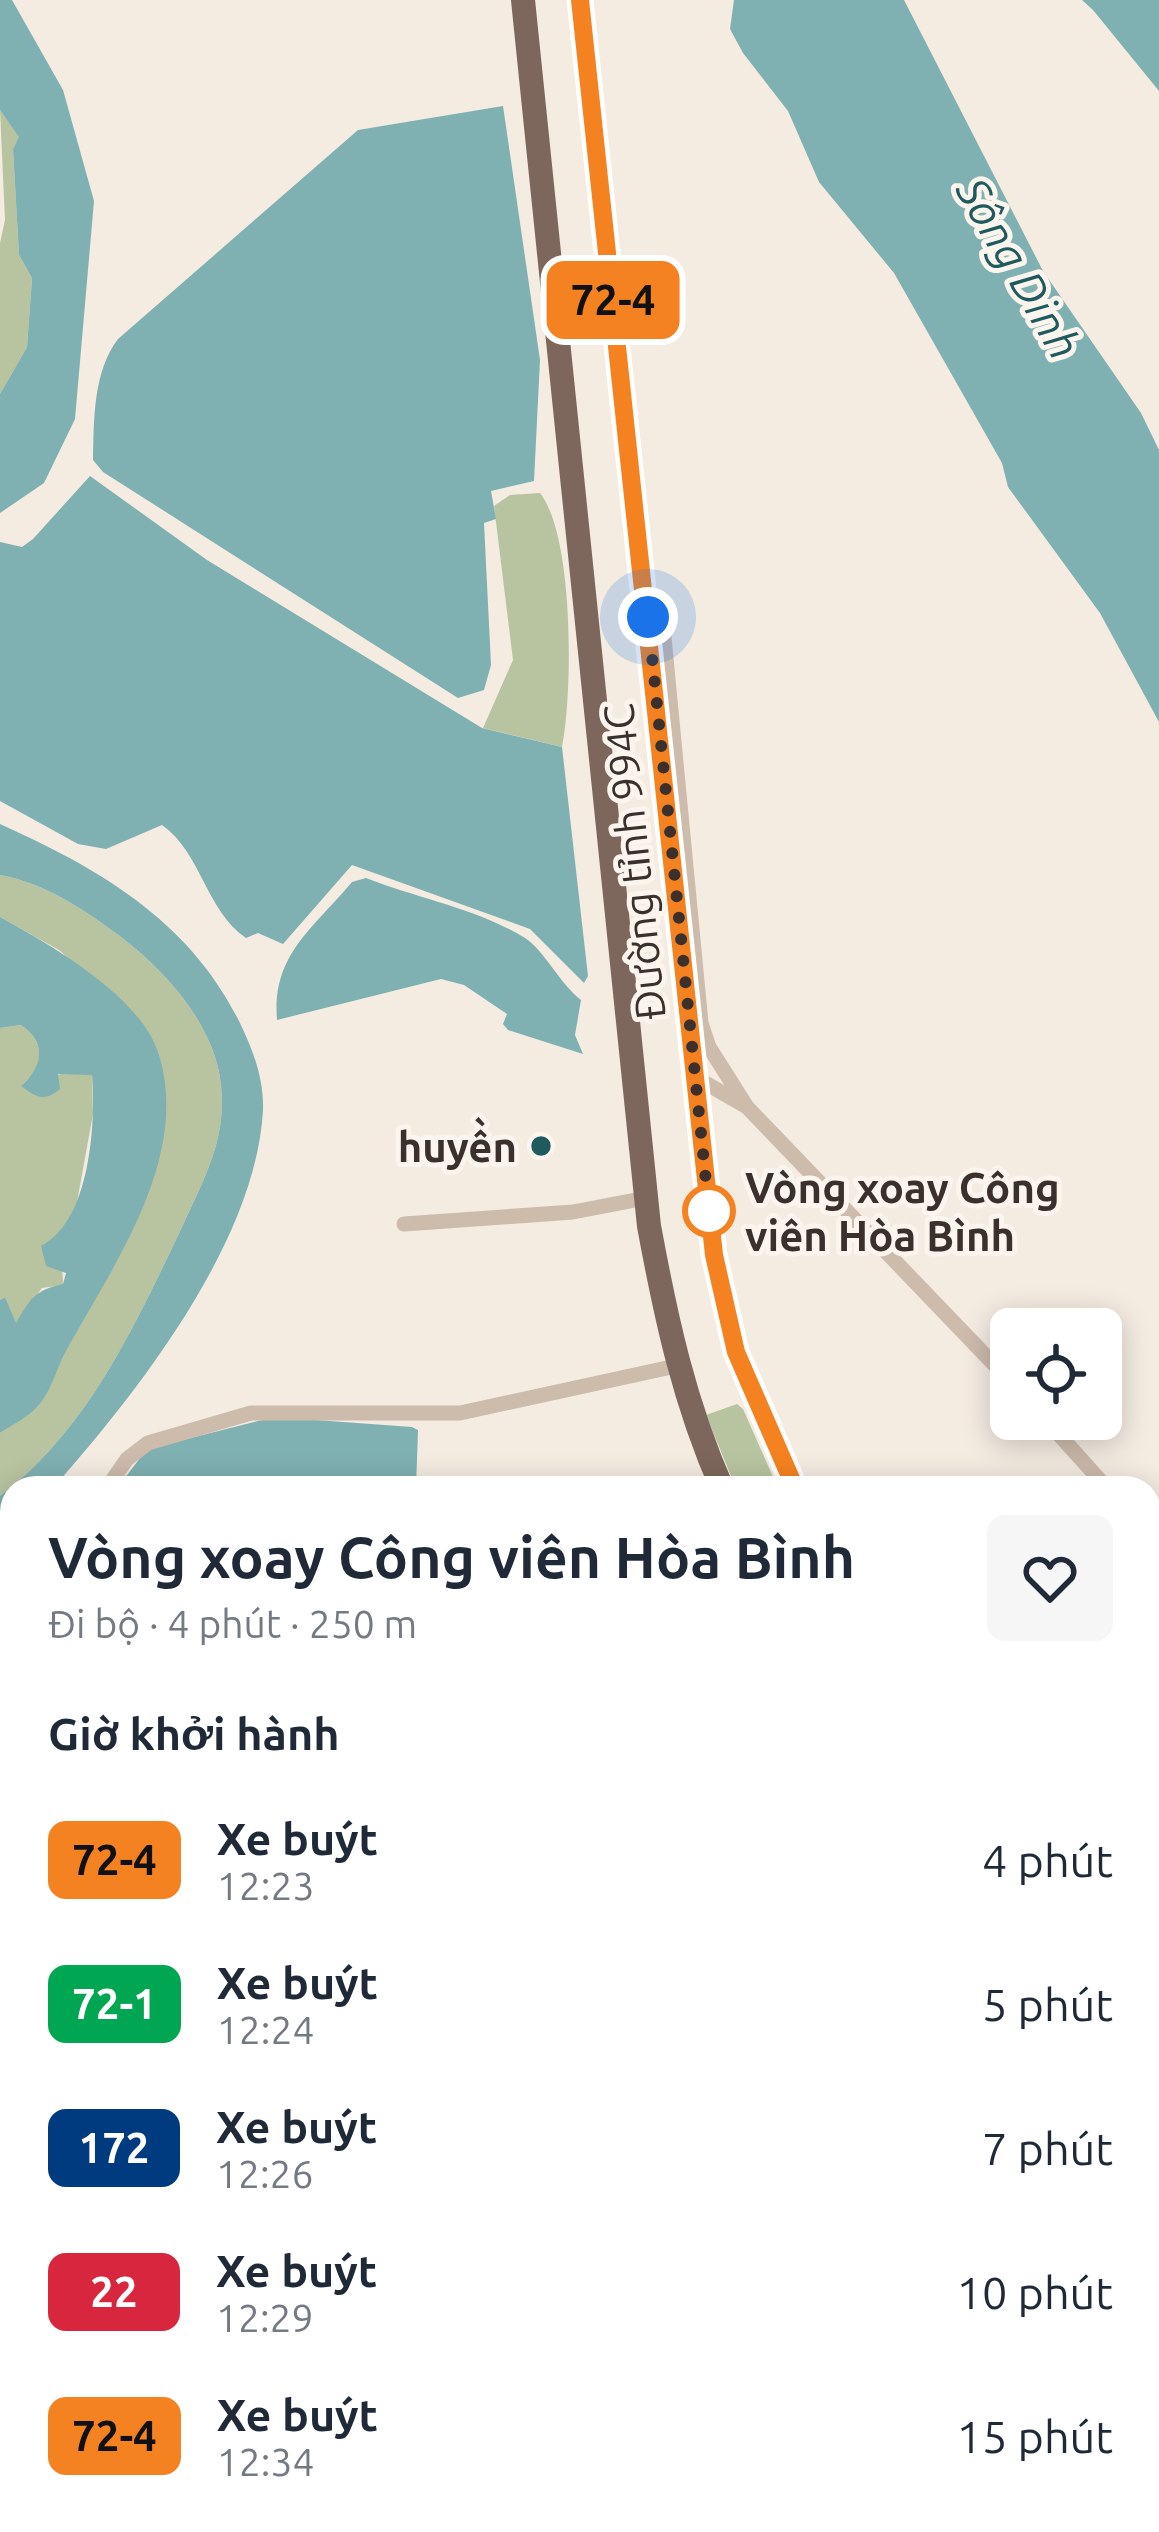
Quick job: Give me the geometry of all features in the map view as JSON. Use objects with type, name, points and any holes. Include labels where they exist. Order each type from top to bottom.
[{"type":"main road","name":"Đường tỉnh 994C","points":[[523,0],[646,1198],[676,1366],[717,1476]]},
{"type":"main road","name":"Đường tỉnh 994C","points":[[580,0],[723,1302],[750,1393],[789,1476]]},
{"type":"main road","points":[[706,1476],[707,1454]]},
{"type":"street","points":[[645,592],[663,627],[701,1023],[709,1047],[747,1107],[990,1360]]},
{"type":"street","points":[[695,1078],[747,1107]]},
{"type":"street","points":[[404,1224],[573,1212],[646,1198]]},
{"type":"street","points":[[115,1476],[127,1459],[148,1443],[251,1413],[460,1413],[676,1366]]},
{"type":"street","points":[[1064,1440],[1096,1476]]},
{"type":"green space","points":[[0,110],[20,137],[13,149],[19,255],[32,278],[27,347],[0,394],[0,243],[5,220]]},
{"type":"green space","points":[[540,493],[551,514],[565,578],[569,654],[562,747],[483,728],[513,660],[494,506],[510,495]]},
{"type":"green space","points":[[0,875],[49,891],[121,937],[171,984],[199,1021],[217,1063],[222,1105],[206,1175],[128,1336],[85,1407],[23,1476],[0,1476],[0,1433],[38,1406],[67,1348],[139,1022],[59,950],[0,917]]},
{"type":"green space","points":[[21,1025],[35,1039],[39,1054],[35,1070],[22,1085],[75,1070],[92,1075],[93,1114],[77,1202],[61,1236],[63,1285],[42,1288],[15,1325],[5,1297],[0,1300],[0,1028]]},
{"type":"green space","points":[[737,1404],[743,1409],[773,1476],[731,1476],[706,1415]]},
{"type":"water","points":[[0,0],[12,0],[63,90],[94,201],[75,419],[44,483],[0,513],[0,394],[27,347],[32,278],[19,255],[13,149],[19,137],[0,110]]},
{"type":"water","name":"Sông Dinh","points":[[734,0],[904,0],[1043,271],[1141,413],[1159,450],[1159,722],[1100,613],[1008,487],[1002,463],[894,273],[819,182],[788,111],[743,53],[730,29]]},
{"type":"water","points":[[1082,0],[1159,0],[1159,91],[1093,10]]},
{"type":"water","points":[[503,106],[540,360],[534,481],[491,491],[496,519],[484,523],[491,665],[484,690],[458,698],[103,472],[93,460],[95,412],[99,381],[118,339],[358,130]]},
{"type":"water","points":[[90,476],[207,560],[482,728],[562,747],[588,976],[584,983],[530,929],[352,865],[283,944],[258,933],[246,938],[221,913],[186,850],[162,825],[106,849],[78,844],[0,801],[0,542],[22,547],[33,539]]},
{"type":"water","points":[[0,824],[73,860],[139,902],[195,955],[219,987],[245,1033],[263,1098],[255,1160],[216,1263],[155,1361],[63,1476],[23,1476],[85,1407],[128,1336],[206,1175],[221,1123],[221,1085],[199,1021],[138,951],[64,899],[0,875]]},
{"type":"water","points":[[366,878],[488,919],[532,943],[581,1000],[575,1035],[583,1054],[508,1030],[503,1024],[507,1014],[464,985],[441,979],[277,1020],[281,977],[298,944],[352,882]]},
{"type":"water","points":[[0,917],[113,991],[148,1031],[166,1091],[165,1130],[143,1208],[43,1400],[0,1433],[0,1300],[5,1297],[16,1323],[34,1297],[63,1284],[66,1273],[46,1266],[41,1246],[70,1216],[80,1194],[91,1144],[93,1095],[92,1075],[58,1074],[60,1089],[45,1097],[21,1086],[34,1071],[39,1055],[35,1039],[21,1025],[0,1028]]},
{"type":"water","points":[[274,1417],[418,1430],[416,1476],[126,1476],[147,1449]]},
{"type":"bus line","name":"72-4","points":[[580,0],[714,1255],[736,1352],[789,1476]]},
{"type":"place","name":"huyền","points":[[541,1146]]},
{"type":"place","name":"Vòng xoay Công viên Hòa Bình","points":[[709,1211]]},
{"type":"route","points":[[648,617],[709,1211]]}]
